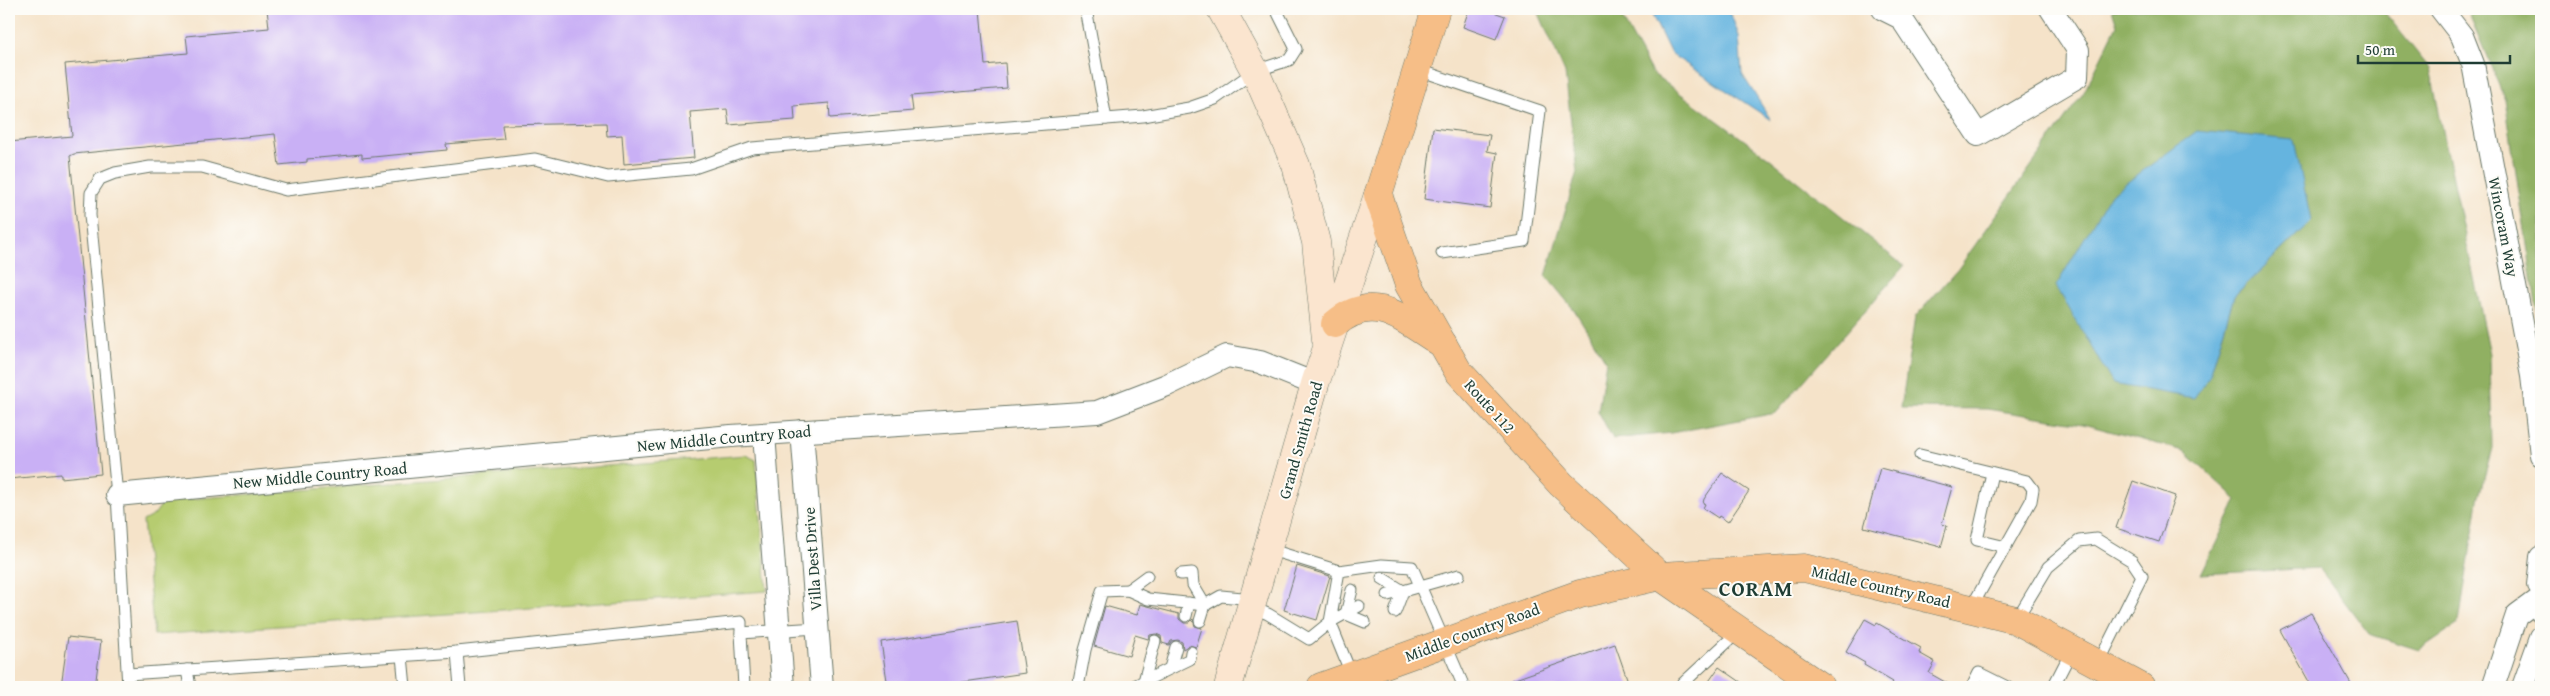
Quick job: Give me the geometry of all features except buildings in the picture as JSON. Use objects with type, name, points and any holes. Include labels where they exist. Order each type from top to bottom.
[{"type":"main road","points":[[1221,9],[1255,70],[1296,165],[1316,242],[1331,336]]},
{"type":"main road","points":[[1378,194],[1436,9]]},
{"type":"main road","name":"Grand Smith Road","points":[[1228,687],[1315,384],[1378,194]]},
{"type":"main road","name":"Route 112","points":[[1378,194],[1409,285],[1458,371],[1561,484],[1660,576],[1821,687]]},
{"type":"main road","points":[[1331,336],[1347,314],[1371,307],[1386,310],[1444,345]]},
{"type":"main road","name":"Middle Country Road","points":[[1321,687],[1365,677],[1444,641],[1580,594],[1660,576],[1804,568],[2016,620],[2141,687]]},
{"type":"street","points":[[1883,9],[1901,18],[1978,136],[2077,77],[2078,50],[2051,9]]},
{"type":"street","name":"Wincoram Way","points":[[2441,9],[2462,36],[2473,64],[2532,376],[2541,455]]},
{"type":"street","name":"New Middle Country Road","points":[[117,495],[764,434],[1097,412],[1167,385],[1227,356],[1260,362],[1315,384]]},
{"type":"street","name":"Villa Dest Drive","points":[[802,431],[822,687]]},
{"type":"street","points":[[764,434],[783,687]]},
{"type":"street","points":[[2493,687],[2517,615],[2539,596],[2541,557]]},
{"type":"street","points":[[2523,687],[2541,637]]},
{"type":"lane","points":[[1086,9],[1106,119]]},
{"type":"lane","points":[[128,687],[117,495],[90,215],[91,193],[100,179],[115,173],[150,167],[202,167],[286,190],[535,159],[608,177],[691,169],[752,148],[1143,116],[1189,108],[1215,99],[1255,70],[1289,60],[1296,49],[1276,9]]},
{"type":"lane","points":[[1416,69],[1540,111],[1524,241],[1442,254]]},
{"type":"lane","points":[[1920,455],[2027,481],[2033,489],[2031,501],[1971,608]]},
{"type":"lane","points":[[1992,473],[1976,540],[2006,547]]},
{"type":"lane","points":[[2016,620],[2048,567],[2079,541],[2096,539],[2132,561],[2142,576],[2098,664]]},
{"type":"lane","points":[[1268,549],[1339,571],[1382,565],[1412,567],[1464,687]]},
{"type":"lane","points":[[1339,571],[1330,622],[1365,677]]},
{"type":"lane","points":[[1388,595],[1459,575]]},
{"type":"lane","points":[[1128,590],[1147,576]]},
{"type":"lane","points":[[1382,578],[1404,591]]},
{"type":"lane","points":[[1186,582],[1205,605]]},
{"type":"lane","points":[[1078,687],[1085,650],[1102,591],[1149,588]]},
{"type":"lane","points":[[1128,590],[1148,600],[1205,605],[1221,596],[1252,603],[1309,639],[1330,622],[1359,606]]},
{"type":"lane","points":[[1346,614],[1352,590]]},
{"type":"lane","points":[[1395,612],[1404,591]]},
{"type":"lane","points":[[1186,616],[1189,603]]},
{"type":"lane","points":[[1200,621],[1205,605]]},
{"type":"lane","points":[[1346,614],[1365,622]]},
{"type":"lane","points":[[128,674],[457,652],[741,622],[744,687]]},
{"type":"lane","points":[[741,633],[817,628]]},
{"type":"lane","points":[[1679,687],[1739,631]]},
{"type":"lane","points":[[1144,681],[1155,641]]},
{"type":"lane","points":[[1170,668],[1176,647]]},
{"type":"lane","points":[[2053,687],[2072,650]]},
{"type":"lane","points":[[457,652],[460,687]]},
{"type":"lane","points":[[1132,687],[1190,659],[1192,652]]},
{"type":"lane","points":[[402,656],[405,687]]},
{"type":"lane","points":[[187,670],[190,687]]},
{"type":"lane","points":[[1972,687],[1979,672],[2007,687]]},
{"type":"green space","points":[[1537,9],[1617,9],[1652,73],[1769,158],[1904,266],[1776,413],[1671,433],[1613,439],[1598,411],[1606,361],[1575,311],[1546,276],[1577,172],[1565,73]]},
{"type":"green space","points":[[2112,9],[2382,9],[2430,69],[2490,354],[2492,448],[2478,500],[2459,623],[2419,650],[2369,634],[2319,568],[2201,574],[2237,500],[2184,451],[2083,424],[1987,409],[1901,408],[1915,317],[1958,269],[2084,92],[2117,25]],"holes":[[[2311,221],[2234,296],[2210,375],[2113,384]]]},
{"type":"green space","points":[[2467,9],[2541,9],[2541,337],[2505,100]]},
{"type":"green space","points":[[746,455],[756,460],[767,591],[154,635],[143,521],[154,515],[164,501]]},
{"type":"water","points":[[1649,9],[1729,9],[1739,36],[1742,74],[1771,120],[1671,54]]},
{"type":"water","points":[[2197,131],[2294,140],[2311,221],[2234,296],[2210,375],[2194,398],[2113,384],[2056,286],[2110,195]]},
{"type":"district","name":"CORAM","points":[[1756,588]]}]
